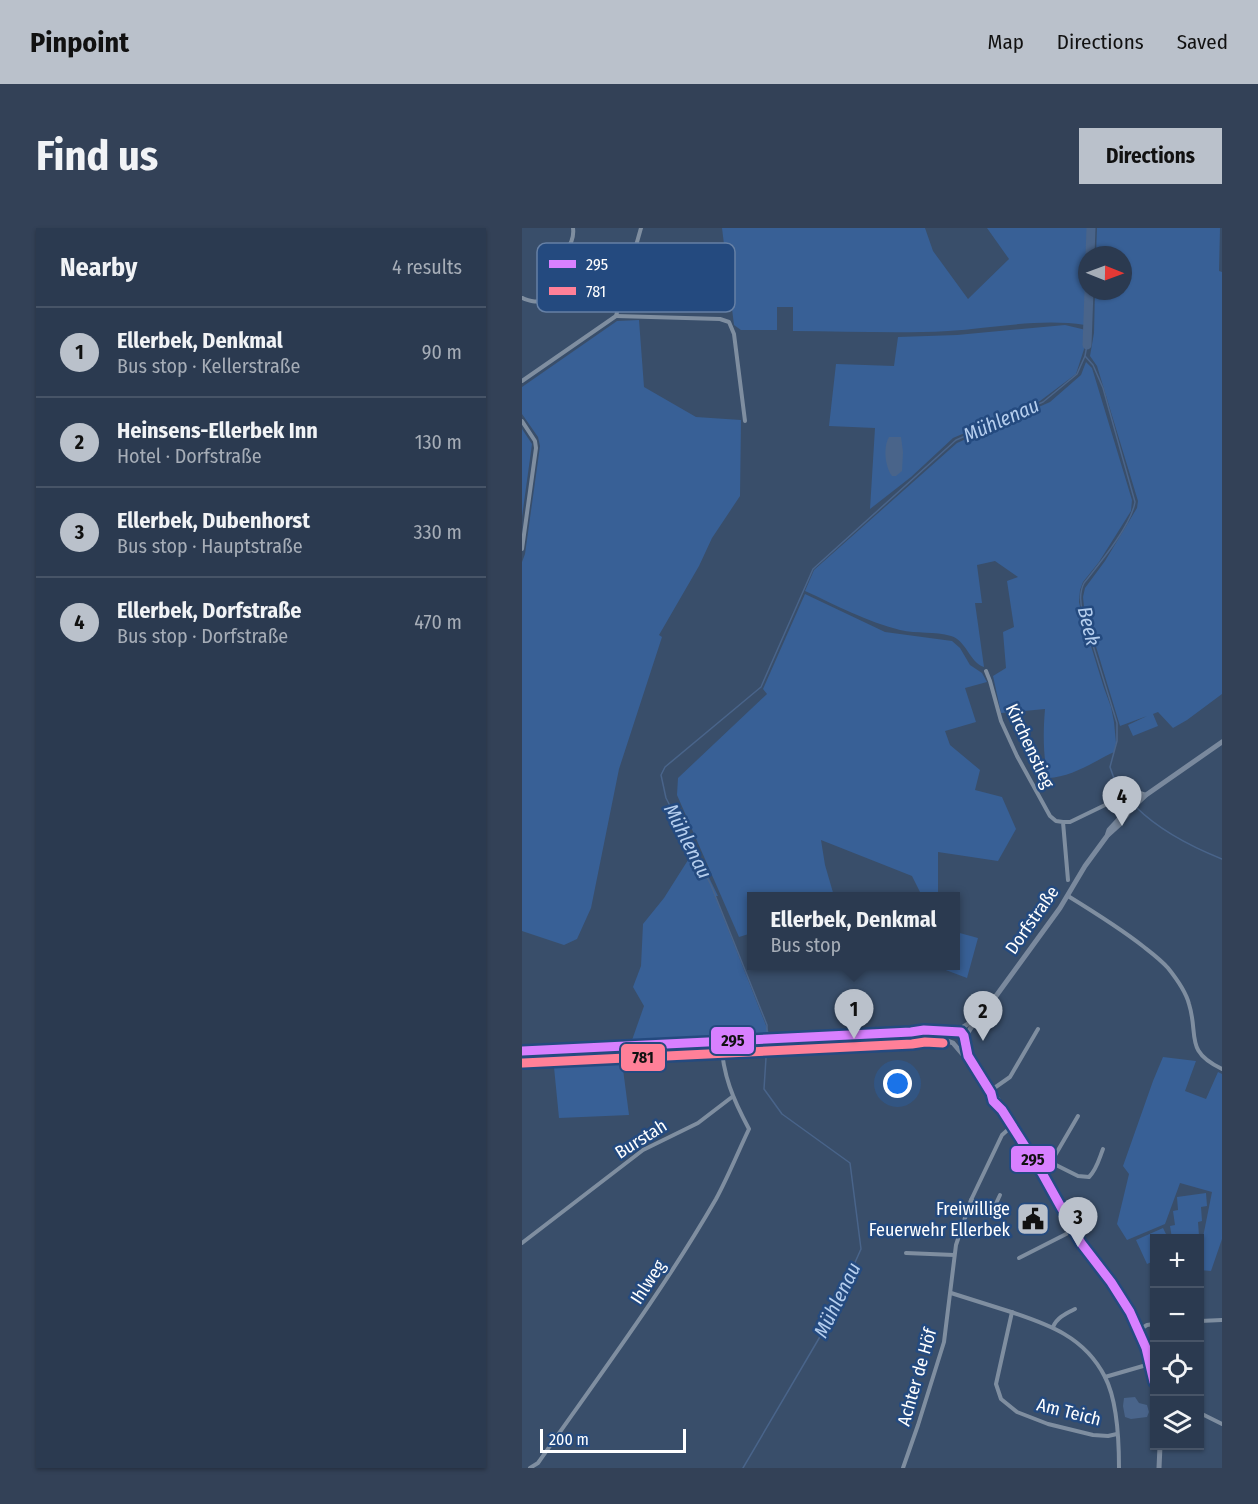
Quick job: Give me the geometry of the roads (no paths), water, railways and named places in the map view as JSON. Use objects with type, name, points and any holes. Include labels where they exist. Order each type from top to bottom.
[{"type":"main road","name":"Dorfstraße","points":[[965,1039],[978,1017],[1060,908],[1085,866],[1107,836],[1146,795],[1222,742]]},
{"type":"main road","name":"Dorfstraße","points":[[956,1031],[978,1017]]},
{"type":"main road","points":[[522,1051],[924,1030],[956,1031],[963,1033],[966,1050],[978,1074]]},
{"type":"main road","points":[[956,1031],[951,1036],[954,1044],[978,1074],[993,1101],[1002,1110],[1042,1173],[1081,1243],[1126,1304],[1139,1330],[1150,1364]]},
{"type":"main road","points":[[910,1032],[931,1035],[954,1044],[962,1044],[965,1039]]},
{"type":"main road","points":[[1159,1468],[1160,1450]]},
{"type":"street","points":[[570,243],[573,228]]},
{"type":"street","points":[[637,243],[641,228]]},
{"type":"street","points":[[522,298],[537,301]]},
{"type":"street","points":[[616,316],[617,312]]},
{"type":"street","points":[[522,381],[616,316],[720,318],[729,322],[734,334],[745,421]]},
{"type":"street","points":[[522,420],[535,441],[536,448],[522,549]]},
{"type":"street","name":"Kirchenstieg","points":[[986,671],[1000,721],[1017,756],[1050,816],[1056,821],[1063,822]]},
{"type":"street","points":[[1068,880],[1063,822],[1070,822],[1134,791],[1146,795]]},
{"type":"street","points":[[1068,896],[1118,928],[1160,959],[1188,1001],[1197,1048],[1210,1063],[1222,1068]]},
{"type":"street","points":[[990,1092],[1010,1077],[1038,1029]]},
{"type":"street","points":[[721,1041],[722,1059],[732,1097]]},
{"type":"street","name":"Burstah","points":[[522,1243],[643,1150],[698,1123],[732,1097]]},
{"type":"street","name":"Ihlweg","points":[[530,1468],[538,1463],[643,1314],[717,1197],[749,1129],[732,1097]]},
{"type":"street","points":[[1042,1173],[1050,1164],[1078,1116]]},
{"type":"street","name":"Achter de Höf","points":[[903,1468],[944,1342],[954,1255],[963,1222],[1002,1135],[1012,1126]]},
{"type":"street","points":[[1050,1164],[1078,1176],[1089,1177],[1097,1166],[1103,1149]]},
{"type":"street","points":[[991,1216],[1000,1195]]},
{"type":"street","points":[[971,1200],[993,1210]]},
{"type":"street","points":[[1019,1258],[1074,1230]]},
{"type":"street","points":[[906,1253],[954,1255]]},
{"type":"street","points":[[951,1293],[1053,1326],[1074,1340],[1091,1356],[1105,1377],[1112,1398],[1119,1468]]},
{"type":"street","points":[[1053,1326],[1061,1316],[1076,1309]]},
{"type":"street","name":"Am Teich","points":[[1012,1312],[996,1384],[1001,1399],[1017,1412],[1048,1424],[1093,1435],[1117,1434]]},
{"type":"street","points":[[1204,1322],[1222,1320]]},
{"type":"street","points":[[1139,1330],[1150,1325]]},
{"type":"street","points":[[1105,1377],[1150,1364]]},
{"type":"street","points":[[1204,1415],[1222,1424]]},
{"type":"waterway","name":"Mühlenau","points":[[1090,246],[1091,228]]},
{"type":"waterway","name":"Mühlenau","points":[[1087,345],[1089,300]]},
{"type":"waterway","name":"Mühlenau","points":[[767,1037],[767,1025],[711,885],[666,798],[661,775],[665,767],[761,687],[813,569],[956,440],[1043,402],[1077,374],[1087,345]]},
{"type":"waterway","name":"Beek","points":[[1085,356],[1093,365],[1103,388],[1135,502],[1121,533],[1084,583],[1080,598],[1117,723],[1117,741],[1110,767],[1117,787],[1132,804]]},
{"type":"waterway","name":"Beek","points":[[1136,807],[1176,837],[1222,859]]},
{"type":"waterway","name":"Mühlenau","points":[[743,1468],[828,1323],[861,1249],[850,1163],[782,1114],[764,1089],[767,1042]]},
{"type":"place","name":"Ellerbek, Dorfstraße","points":[[1122,826]]},
{"type":"place","name":"Ellerbek, Denkmal","points":[[854,1039]]},
{"type":"place","name":"Heinsens-Ellerbek Inn","points":[[983,1041]]},
{"type":"place","name":"Freiwillige Feuerwehr Ellerbek","points":[[1033,1219]]},
{"type":"place","name":"Ellerbek, Dubenhorst","points":[[1078,1247]]}]
